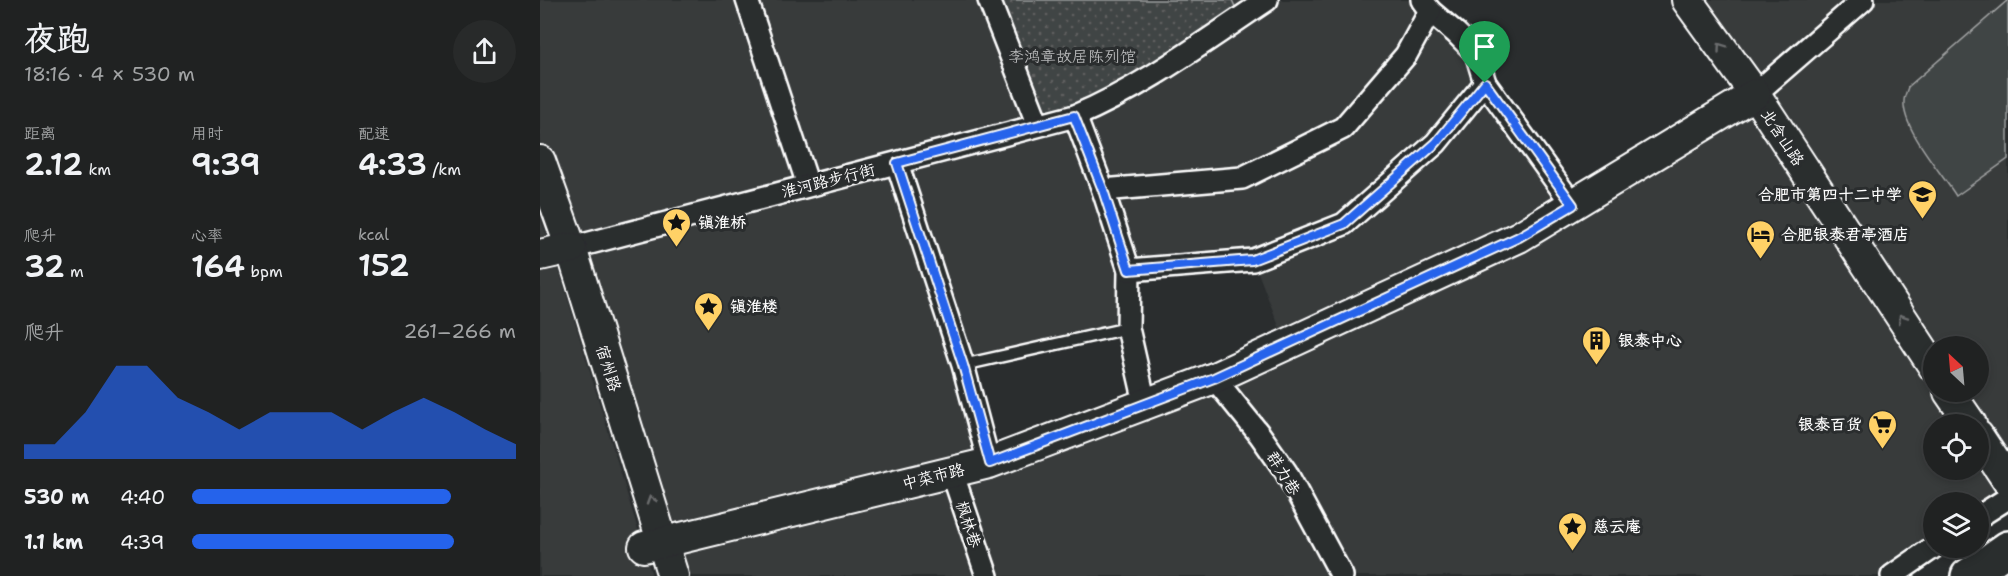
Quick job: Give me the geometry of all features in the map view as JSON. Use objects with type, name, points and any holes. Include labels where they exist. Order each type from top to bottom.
[{"type":"highway","points":[[1968,576],[2008,548]]},
{"type":"street","points":[[747,0],[808,185]]},
{"type":"street","points":[[989,0],[1038,126]]},
{"type":"street","name":"淮河路步行街","points":[[555,252],[1074,116],[1110,101],[1150,77],[1236,9],[1267,0]]},
{"type":"street","name":"北含山路","points":[[1687,0],[1755,94],[1923,350]]},
{"type":"street","points":[[1755,94],[1863,0]]},
{"type":"street","points":[[1103,190],[1242,178],[1343,128],[1406,55],[1426,5],[1476,52],[1485,83],[1573,205]]},
{"type":"street","points":[[1129,270],[1252,260],[1344,224],[1436,143],[1485,83]]},
{"type":"street","name":"中菜市路","points":[[654,544],[990,463],[1214,378],[1519,237],[1755,94]]},
{"type":"street","points":[[1074,116],[1103,190],[1129,270],[1128,328],[1145,403]]},
{"type":"street","name":"宿州路","points":[[540,161],[555,252]]},
{"type":"street","points":[[897,163],[963,365],[990,463]]},
{"type":"street","name":"宿州路","points":[[540,217],[555,252],[654,544],[674,576]]},
{"type":"street","name":"群力巷","points":[[1214,378],[1260,435],[1286,472],[1342,576]]},
{"type":"street","points":[[1989,452],[2008,481]]},
{"type":"street","name":"枫林巷","points":[[952,472],[987,576]]},
{"type":"street","points":[[1989,511],[2008,498]]},
{"type":"street","name":"宿州路","points":[[652,576],[654,544]]},
{"type":"street","points":[[1892,576],[1923,555]]},
{"type":"lane","points":[[963,365],[1128,328]]},
{"type":"shaded area","points":[[540,0],[989,0],[1240,18],[1232,0],[1422,0],[1456,33],[1573,205],[1755,94],[1687,0],[2008,0],[2008,498],[1989,510],[1989,492],[1923,492],[1923,554],[1892,576],[673,576],[540,161]],"holes":[[[1253,260],[1286,344],[989,462],[964,365],[1128,328],[1129,270]]]},
{"type":"shaded area","points":[[540,217],[554,253],[652,576],[540,576]]},
{"type":"green space","name":"李鸿章故居陈列馆","points":[[989,0],[1232,0],[1240,18],[1150,77],[1038,125]]},
{"type":"green space","points":[[2008,0],[2008,159],[1956,196],[1909,124],[1904,97],[1908,87]]},
{"type":"place","name":"合肥市第四十二中学","points":[[1923,220]]},
{"type":"place","name":"镇淮桥","points":[[677,248]]},
{"type":"place","name":"合肥银泰君亭酒店","points":[[1760,260]]},
{"type":"place","name":"镇淮楼","points":[[709,332]]},
{"type":"place","name":"银泰中心","points":[[1597,366]]},
{"type":"place","name":"银泰百货","points":[[1883,450]]},
{"type":"place","name":"慈云庵","points":[[1572,552]]},
{"type":"route","points":[[1485,83],[1573,205],[1519,237],[1214,378],[990,463],[963,365],[897,163],[1074,116],[1103,190],[1129,270],[1252,260],[1344,224],[1436,143],[1485,83]]}]
